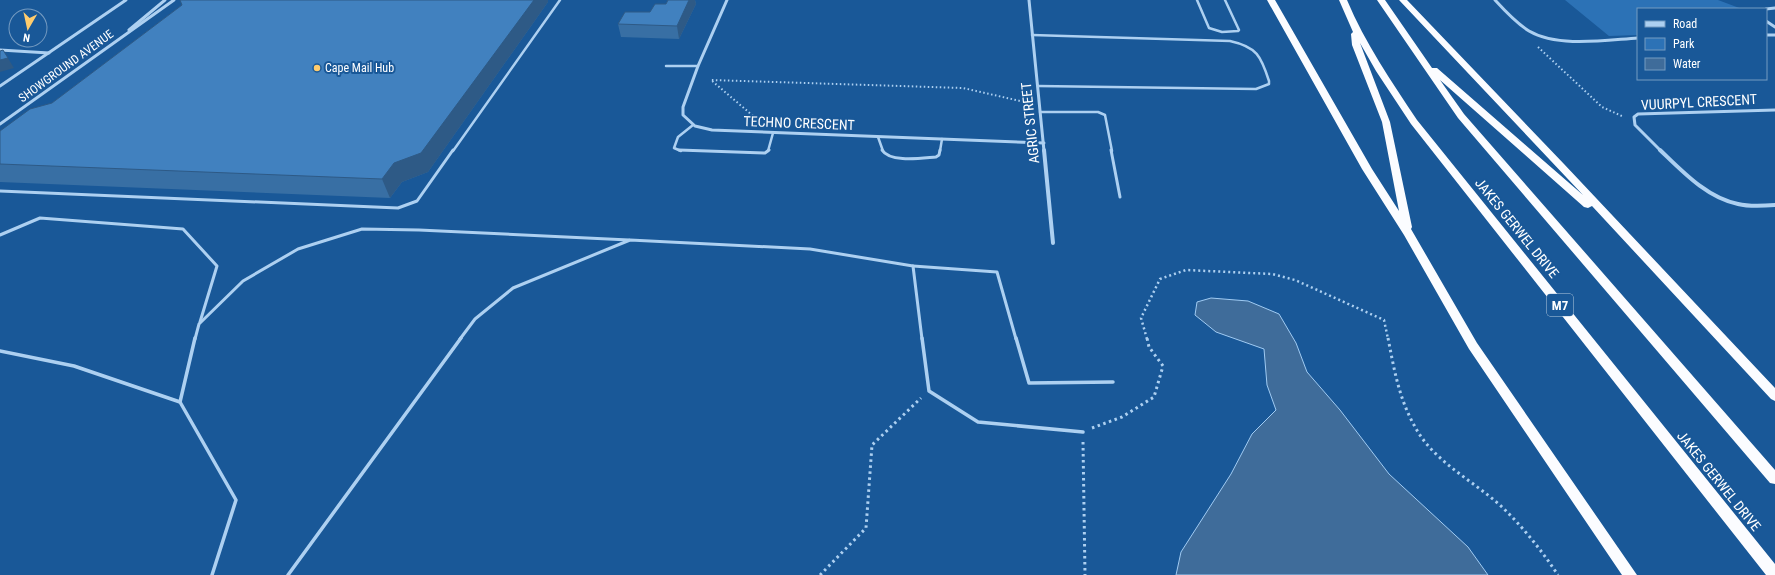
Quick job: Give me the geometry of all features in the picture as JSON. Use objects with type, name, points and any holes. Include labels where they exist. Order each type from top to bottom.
[{"type":"highway","points":[[1271,0],[1367,170],[1409,235],[1473,346],[1630,575]]},
{"type":"highway","name":"JAKES GERWEL DRIVE","points":[[1343,0],[1355,28],[1380,71],[1414,122],[1775,575]]},
{"type":"highway","name":"JAKES GERWEL DRIVE","points":[[1381,0],[1461,116],[1775,479]]},
{"type":"highway","points":[[1403,0],[1561,166],[1775,396]]},
{"type":"highway","points":[[1355,28],[1356,45],[1386,122],[1409,235]]},
{"type":"highway","points":[[1421,58],[1636,248]]},
{"type":"street","points":[[0,86],[126,0]]},
{"type":"street","name":"SHOWGROUND AVENUE","points":[[123,36],[165,0]]},
{"type":"street","name":"SHOWGROUND AVENUE","points":[[0,124],[174,0]]},
{"type":"street","points":[[693,125],[683,115],[683,107],[698,66],[727,0]]},
{"type":"street","name":"AGRIC STREET","points":[[1029,0],[1053,243]]},
{"type":"street","points":[[1495,0],[1524,29],[1539,37],[1568,40],[1637,38]]},
{"type":"street","points":[[0,50],[50,52]]},
{"type":"street","name":"VUURPYL CRESCENT","points":[[1775,110],[1648,113],[1638,114],[1634,117],[1633,121],[1635,125],[1699,186],[1731,203],[1752,206],[1775,206]]},
{"type":"street","name":"TECHNO CRESCENT","points":[[693,125],[712,130],[1044,143]]},
{"type":"lane","points":[[0,191],[402,208],[416,201],[560,0]]},
{"type":"lane","points":[[1197,0],[1209,28],[1222,32],[1238,31],[1235,18],[1225,0]]},
{"type":"lane","points":[[1032,35],[1230,41],[1246,45],[1260,55],[1269,81],[1269,84],[1256,89],[1038,86]]},
{"type":"lane","points":[[666,66],[698,66]]},
{"type":"lane","points":[[1040,112],[1098,112],[1105,115],[1120,197]]},
{"type":"lane","points":[[693,125],[678,137],[674,148],[681,151],[765,153],[769,150],[773,132]]},
{"type":"lane","points":[[878,137],[882,150],[885,154],[900,158],[936,157],[939,155],[942,139]]},
{"type":"lane","points":[[0,235],[40,218],[183,229],[217,266],[199,324],[180,402]]},
{"type":"lane","points":[[199,324],[243,281],[298,249],[362,229],[419,230],[810,249],[913,266],[997,272],[1029,383],[1113,382]]},
{"type":"lane","points":[[288,575],[475,319],[514,288],[630,240]]},
{"type":"lane","points":[[913,266],[929,391],[978,422],[1083,432]]},
{"type":"lane","points":[[0,350],[74,366],[180,402],[236,500],[212,575]]},
{"type":"path","points":[[1539,37],[1537,46],[1602,107],[1633,121]]},
{"type":"path","points":[[773,132],[711,80],[963,88],[1006,99],[1040,105]]},
{"type":"path","points":[[1085,575],[1083,432],[1122,417],[1154,397],[1163,366],[1149,347],[1141,318],[1160,279],[1186,270],[1272,274],[1295,280],[1384,320],[1397,386],[1414,426],[1435,454],[1502,507],[1544,553],[1558,575]]},
{"type":"path","points":[[820,575],[866,528],[872,445],[929,391]]},
{"type":"green space","points":[[1565,0],[1718,0],[1739,8],[1637,8],[1637,35],[1609,36]]},
{"type":"water","points":[[1211,298],[1248,301],[1279,314],[1296,343],[1307,372],[1340,410],[1389,474],[1468,547],[1488,575],[1176,575],[1181,552],[1231,474],[1252,434],[1276,410],[1267,385],[1264,349],[1216,332],[1195,315],[1197,302]]},
{"type":"building","name":"Cape Mail Hub","points":[[180,0],[534,0],[421,153],[394,163],[382,179],[0,164],[0,131],[30,109],[52,103],[182,5]]},
{"type":"building","points":[[668,0],[689,0],[677,26],[618,24],[625,12],[650,12],[655,4],[666,4]]},
{"type":"building","points":[[3,50],[8,58],[0,60],[0,51]]},
{"type":"place","name":"Cape Mail Hub","points":[[317,68]]}]
